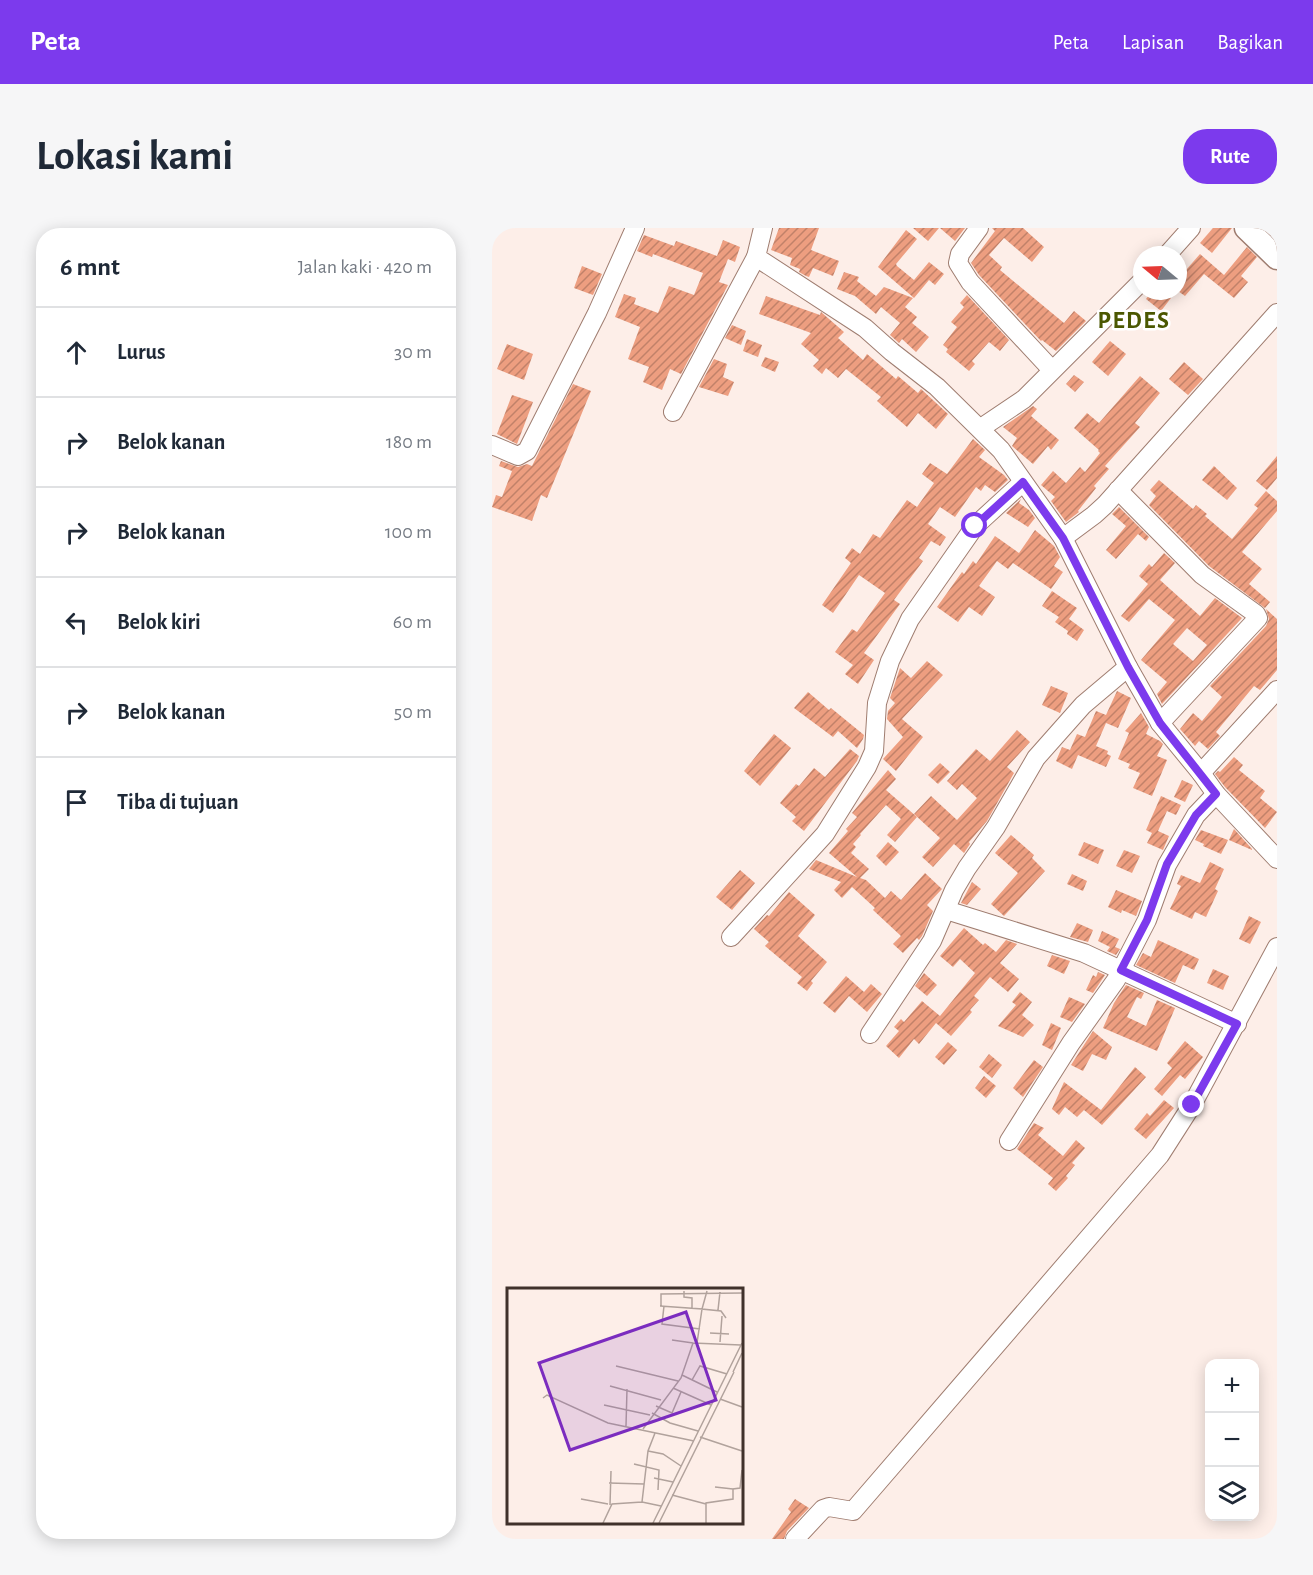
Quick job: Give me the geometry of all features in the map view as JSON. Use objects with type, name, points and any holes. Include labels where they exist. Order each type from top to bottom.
[{"type":"main road","points":[[1246,228],[1277,258]]},
{"type":"street","points":[[492,445],[518,456],[527,451],[611,285],[635,228]]},
{"type":"street","points":[[673,412],[756,257],[763,228]]},
{"type":"street","points":[[979,228],[960,254],[958,263],[970,282],[1052,370]]},
{"type":"street","points":[[1175,246],[1191,228]]},
{"type":"street","points":[[756,257],[866,328],[892,352],[938,387],[1001,450],[1063,538],[1128,667],[1160,723],[1216,794],[1277,859]]},
{"type":"street","points":[[981,428],[1024,399],[1133,290]]},
{"type":"street","points":[[1063,538],[1094,515],[1118,490],[1277,314]]},
{"type":"street","points":[[731,938],[825,834],[867,767],[874,751],[877,703],[890,661],[910,619],[975,526],[1023,482]]},
{"type":"street","points":[[1118,490],[1202,575],[1256,614],[1258,618],[1160,723]]},
{"type":"street","points":[[870,1034],[932,941],[966,868],[996,827],[1035,758],[1083,705],[1128,667]]},
{"type":"street","points":[[1201,773],[1277,690]]},
{"type":"street","points":[[1009,1141],[1071,1043],[1109,992],[1147,920],[1167,864],[1196,815],[1216,794]]},
{"type":"street","points":[[946,910],[1074,950],[1237,1024]]},
{"type":"street","points":[[795,1539],[822,1509],[829,1507],[853,1510],[1160,1155],[1192,1105],[1277,947]]},
{"type":"building","points":[[779,228],[819,228],[811,250],[839,261],[833,276],[813,268],[809,277],[806,276],[799,272],[800,269],[790,265],[792,258],[771,250]]},
{"type":"building","points":[[913,228],[939,228],[928,241]]},
{"type":"building","points":[[940,228],[965,228],[955,241]]},
{"type":"building","points":[[992,228],[1023,228],[1044,247],[1032,262],[1004,238],[989,255],[1002,267],[1000,270],[1064,323],[1074,311],[1086,321],[1056,351],[1041,341],[979,275],[971,263],[995,231]]},
{"type":"building","points":[[1213,228],[1232,228],[1212,253],[1200,243]]},
{"type":"building","points":[[906,230],[917,239],[896,264],[897,266],[914,280],[929,262],[944,274],[935,285],[929,280],[914,298],[878,267]]},
{"type":"building","points":[[644,235],[674,246],[676,241],[717,256],[723,240],[740,247],[735,262],[728,259],[719,282],[728,285],[681,374],[670,369],[662,390],[643,382],[649,367],[628,359],[640,327],[615,317],[624,294],[636,298],[634,304],[658,313],[669,286],[694,295],[703,273],[653,254],[652,257],[637,251]]},
{"type":"building","points":[[1247,247],[1257,257],[1241,276],[1248,282],[1234,298],[1204,274],[1187,294],[1187,269],[1200,254],[1224,275]]},
{"type":"building","points":[[582,266],[602,274],[593,295],[574,288]]},
{"type":"building","points":[[844,272],[859,277],[857,281],[876,296],[884,287],[913,298],[905,307],[917,317],[912,323],[929,337],[916,352],[902,339],[899,343],[890,335],[900,323],[881,307],[876,314],[855,296],[837,289]]},
{"type":"building","points":[[967,295],[1009,340],[1000,351],[989,342],[972,361],[975,364],[969,371],[946,352],[948,349],[943,345],[957,327],[951,322],[964,307],[960,303]]},
{"type":"building","points":[[766,296],[820,315],[821,312],[844,332],[838,338],[863,360],[867,354],[896,379],[898,376],[918,393],[921,389],[948,414],[936,429],[918,413],[907,427],[877,401],[881,397],[846,369],[838,378],[826,368],[822,374],[813,366],[819,360],[801,344],[811,333],[759,314]]},
{"type":"building","points":[[1147,300],[1169,300],[1161,311]]},
{"type":"building","points":[[732,325],[746,331],[741,345],[725,338]]},
{"type":"building","points":[[747,339],[762,345],[758,357],[743,351]]},
{"type":"building","points":[[1110,341],[1126,354],[1108,376],[1092,362]]},
{"type":"building","points":[[507,344],[533,354],[524,380],[497,369]]},
{"type":"building","points":[[765,357],[779,362],[775,372],[761,366]]},
{"type":"building","points":[[714,359],[727,364],[723,377],[734,382],[728,396],[699,387]]},
{"type":"building","points":[[1184,362],[1203,379],[1188,395],[1169,379]]},
{"type":"building","points":[[1074,375],[1084,382],[1075,392],[1066,384]]},
{"type":"building","points":[[1140,376],[1160,393],[1135,423],[1140,427],[1105,466],[1109,469],[1094,486],[1096,488],[1079,512],[1066,522],[1051,501],[1055,497],[1041,485],[1053,471],[1066,483],[1080,467],[1085,472],[1100,453],[1074,428],[1087,413],[1099,423]]},
{"type":"building","points":[[573,384],[591,391],[547,498],[541,495],[532,521],[492,507],[496,495],[502,497],[512,471],[499,466],[501,461],[518,467],[527,464],[532,466]]},
{"type":"building","points":[[512,395],[533,402],[517,444],[497,434]]},
{"type":"building","points":[[1033,406],[1037,409],[1031,416],[1059,440],[1051,450],[1048,446],[1033,464],[1012,446],[1017,438],[1003,427]]},
{"type":"building","points":[[973,439],[985,450],[979,457],[1008,480],[995,492],[985,485],[981,491],[976,487],[955,517],[940,507],[928,524],[946,537],[940,546],[931,541],[919,558],[923,561],[894,600],[900,604],[864,653],[874,660],[858,684],[845,674],[853,665],[835,652],[852,629],[857,632],[885,593],[859,575],[833,613],[822,605],[851,563],[845,558],[852,548],[860,554],[873,534],[880,538],[907,500],[917,507],[934,483],[922,474],[930,463],[947,474]]},
{"type":"building","points":[[1277,456],[1277,478],[1267,490],[1256,481]]},
{"type":"building","points":[[1214,466],[1237,488],[1227,500],[1202,480]]},
{"type":"building","points":[[1159,480],[1193,509],[1196,505],[1207,514],[1205,516],[1232,539],[1258,508],[1254,505],[1266,491],[1277,501],[1277,511],[1242,552],[1262,569],[1249,584],[1270,602],[1265,608],[1209,566],[1149,505],[1156,496],[1150,490]]},
{"type":"building","points":[[1021,499],[1019,503],[1035,518],[1028,527],[1006,513]]},
{"type":"building","points":[[1119,507],[1149,537],[1146,541],[1138,534],[1116,559],[1106,550],[1126,526],[1112,514]]},
{"type":"building","points":[[1035,530],[1054,546],[1060,557],[1054,566],[1063,572],[1051,589],[1013,563],[1008,569],[997,561],[979,586],[995,597],[982,616],[969,607],[958,622],[937,607],[962,572],[964,574],[973,561],[976,564],[995,536],[1019,553]]},
{"type":"building","points":[[1164,553],[1175,563],[1160,580],[1200,616],[1215,598],[1242,618],[1162,704],[1157,694],[1167,682],[1141,660],[1175,620],[1149,599],[1129,622],[1121,616],[1148,584],[1139,576],[1149,564],[1152,567]],"holes":[[[1187,628],[1207,645],[1193,661],[1173,644]]]},
{"type":"building","points":[[1052,591],[1077,608],[1069,619],[1084,630],[1077,641],[1055,622],[1059,617],[1042,606]]},
{"type":"building","points":[[1266,609],[1277,619],[1277,670],[1260,690],[1254,686],[1216,732],[1220,736],[1208,749],[1199,741],[1195,746],[1180,729],[1193,713],[1202,721],[1222,697],[1210,686],[1266,626],[1269,619]]},
{"type":"building","points":[[927,661],[943,675],[902,719],[923,737],[896,771],[883,759],[903,737],[887,719],[888,711],[895,703],[890,698],[900,668],[911,678]]},
{"type":"building","points":[[1051,686],[1068,693],[1060,713],[1042,705]]},
{"type":"building","points":[[1117,691],[1131,698],[1118,728],[1106,723],[1096,746],[1108,751],[1107,754],[1111,756],[1106,767],[1078,755],[1072,769],[1056,761],[1062,747],[1070,750],[1077,734],[1085,737],[1096,711],[1106,715]]},
{"type":"building","points":[[808,692],[864,735],[857,748],[838,731],[833,737],[794,708]]},
{"type":"building","points":[[1141,713],[1149,727],[1146,734],[1163,744],[1157,756],[1167,760],[1152,796],[1133,788],[1140,773],[1128,768],[1130,764],[1118,759],[1129,733],[1125,731]]},
{"type":"building","points":[[1017,730],[1030,742],[1007,767],[1014,773],[987,821],[969,842],[964,853],[954,844],[933,867],[922,857],[940,838],[914,814],[931,796],[957,820],[977,798],[962,784],[957,790],[947,781],[976,749],[990,761]]},
{"type":"building","points":[[774,734],[791,748],[760,786],[744,771]]},
{"type":"building","points":[[850,749],[859,756],[857,761],[804,831],[792,821],[796,817],[780,803],[814,768],[825,777]]},
{"type":"building","points":[[1234,757],[1243,765],[1239,770],[1265,791],[1260,798],[1277,812],[1265,828],[1215,774],[1220,772]]},
{"type":"building","points":[[940,763],[950,772],[938,784],[928,775]]},
{"type":"building","points":[[888,770],[896,779],[886,790],[917,817],[895,842],[887,835],[901,819],[886,805],[853,844],[856,847],[851,853],[869,869],[860,878],[866,880],[885,898],[891,891],[901,900],[925,873],[942,889],[927,905],[933,911],[922,936],[919,940],[917,938],[903,953],[893,944],[901,936],[852,887],[842,898],[834,890],[841,882],[809,869],[816,860],[857,877],[829,853],[857,817],[852,813]]},
{"type":"building","points":[[1182,780],[1193,785],[1185,802],[1174,797]]},
{"type":"building","points":[[1161,796],[1181,805],[1176,815],[1167,811],[1158,831],[1169,836],[1163,850],[1147,843],[1152,833],[1146,830]]},
{"type":"building","points":[[1234,829],[1252,849],[1252,850],[1229,840]]},
{"type":"building","points":[[1201,830],[1228,840],[1221,854],[1195,840]]},
{"type":"building","points":[[1011,835],[1034,855],[1032,858],[1045,871],[1004,916],[991,904],[1018,873],[995,853]]},
{"type":"building","points":[[888,842],[899,852],[886,866],[876,856]]},
{"type":"building","points":[[1084,842],[1104,850],[1098,864],[1078,855]]},
{"type":"building","points":[[1124,850],[1140,856],[1132,873],[1116,866]]},
{"type":"building","points":[[1210,862],[1224,869],[1215,889],[1218,891],[1206,917],[1195,912],[1192,919],[1170,909],[1181,886],[1177,884],[1181,875],[1200,883]]},
{"type":"building","points":[[740,870],[755,883],[732,910],[716,897]]},
{"type":"building","points":[[1072,874],[1087,881],[1083,891],[1067,884]]},
{"type":"building","points":[[972,882],[981,889],[967,905],[961,903]]},
{"type":"building","points":[[1116,890],[1142,901],[1136,916],[1108,907]]},
{"type":"building","points":[[789,892],[815,915],[798,936],[827,962],[811,981],[813,983],[807,991],[797,983],[802,977],[765,946],[769,942],[754,929],[767,915],[769,916]]},
{"type":"building","points":[[1249,916],[1261,922],[1250,944],[1239,939]]},
{"type":"building","points":[[1077,923],[1093,930],[1088,942],[1070,937]]},
{"type":"building","points":[[964,928],[983,945],[985,943],[996,952],[1006,940],[1017,944],[1000,963],[1019,979],[1008,992],[990,977],[974,996],[979,1000],[970,1010],[972,1012],[951,1036],[936,1023],[919,1044],[914,1039],[899,1058],[886,1046],[899,1031],[894,1027],[901,1019],[904,1022],[922,1001],[940,1016],[975,973],[960,959],[953,967],[940,956]]},
{"type":"building","points":[[1102,931],[1119,939],[1115,947],[1120,949],[1116,955],[1107,951],[1110,947],[1098,941]]},
{"type":"building","points":[[1158,940],[1199,959],[1194,970],[1183,965],[1175,983],[1136,965],[1143,953],[1151,957]]},
{"type":"building","points":[[1052,955],[1070,961],[1064,974],[1047,966]]},
{"type":"building","points":[[1213,969],[1229,976],[1223,990],[1207,983]]},
{"type":"building","points":[[1098,972],[1105,975],[1093,993],[1086,990],[1093,975],[1096,977]]},
{"type":"building","points":[[924,973],[937,985],[927,996],[915,986]]},
{"type":"building","points":[[846,976],[864,992],[871,984],[882,994],[867,1012],[849,996],[835,1013],[823,1003]]},
{"type":"building","points":[[1126,985],[1144,993],[1141,999],[1137,997],[1127,1017],[1146,1026],[1157,1000],[1175,1008],[1157,1051],[1103,1028],[1114,1003]]},
{"type":"building","points":[[1020,992],[1032,1002],[1022,1015],[1034,1025],[1023,1037],[998,1026],[1016,1005],[1012,1002]]},
{"type":"building","points":[[1069,997],[1085,1004],[1072,1022],[1060,1017]]},
{"type":"building","points":[[1051,1023],[1061,1028],[1052,1050],[1042,1045]]},
{"type":"building","points":[[1093,1031],[1112,1047],[1106,1060],[1092,1054],[1083,1071],[1071,1065]]},
{"type":"building","points":[[1185,1041],[1203,1057],[1185,1079],[1180,1075],[1162,1096],[1154,1089],[1172,1068],[1167,1063]]},
{"type":"building","points":[[948,1042],[957,1050],[944,1065],[935,1057]]},
{"type":"building","points":[[989,1054],[1002,1065],[992,1078],[979,1067]]},
{"type":"building","points":[[1034,1060],[1043,1067],[1023,1097],[1013,1088]]},
{"type":"building","points":[[1135,1067],[1146,1077],[1102,1125],[1084,1110],[1077,1117],[1065,1107],[1059,1115],[1052,1109],[1064,1082],[1101,1110]]},
{"type":"building","points":[[984,1076],[996,1086],[986,1098],[975,1088]]},
{"type":"building","points":[[1164,1100],[1174,1108],[1146,1139],[1134,1129],[1147,1113],[1150,1116]]},
{"type":"building","points":[[1034,1123],[1044,1128],[1038,1135],[1063,1156],[1076,1140],[1085,1148],[1072,1163],[1075,1165],[1066,1176],[1068,1178],[1056,1191],[1048,1184],[1053,1178],[1017,1149]]},
{"type":"building","points":[[795,1499],[809,1508],[787,1531],[784,1539],[772,1539],[791,1512],[788,1509]]},
{"type":"district","name":"PEDES","points":[[1134,321]]},
{"type":"route","points":[[975,526],[1023,482],[1063,538],[1128,667],[1160,723],[1216,794],[1196,815],[1167,864],[1147,920],[1121,970],[1237,1024],[1192,1105]]}]
